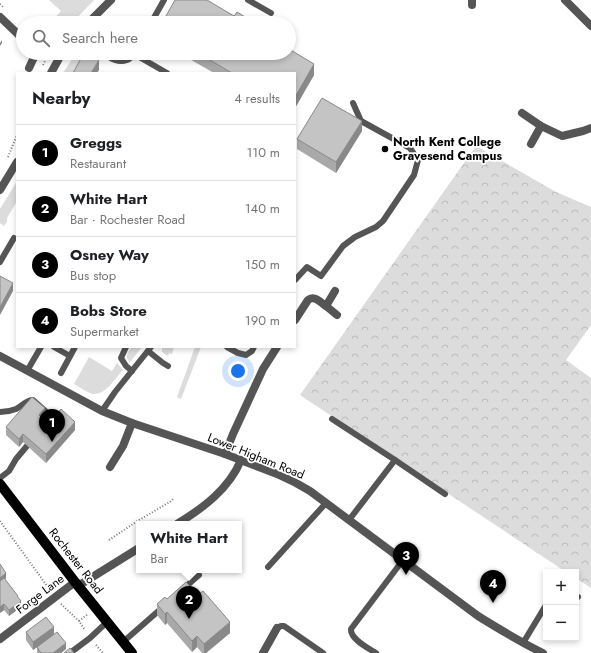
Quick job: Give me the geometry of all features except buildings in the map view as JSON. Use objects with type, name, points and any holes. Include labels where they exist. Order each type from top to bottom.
[{"type":"main road","name":"Rochester Road","points":[[0,484],[132,653]]},
{"type":"street","points":[[95,16],[110,0]]},
{"type":"street","points":[[565,0],[591,26]]},
{"type":"street","points":[[0,17],[16,32]]},
{"type":"street","points":[[29,68],[33,60]]},
{"type":"street","points":[[52,72],[58,60]]},
{"type":"street","points":[[522,113],[541,126],[562,136],[591,128]]},
{"type":"street","points":[[531,144],[541,126]]},
{"type":"street","points":[[0,190],[16,164]]},
{"type":"street","points":[[326,306],[335,291]]},
{"type":"street","points":[[296,318],[308,300],[311,298],[326,306],[337,315]]},
{"type":"street","points":[[225,454],[263,369],[276,348]]},
{"type":"street","name":"Lower Higham Road","points":[[0,356],[102,411],[132,423],[225,454],[296,483],[310,491],[478,616],[523,643],[543,653]]},
{"type":"street","points":[[110,467],[123,446],[132,423]]},
{"type":"street","points":[[182,521],[200,509],[217,495],[230,479],[241,460]]},
{"type":"street","name":"Forge Lane","points":[[0,639],[77,584],[136,550]]},
{"type":"street","points":[[263,653],[277,628]]},
{"type":"lane","points":[[155,16],[164,0]]},
{"type":"lane","points":[[248,0],[271,13]]},
{"type":"lane","points":[[114,60],[127,60]]},
{"type":"lane","points":[[146,60],[165,72]]},
{"type":"lane","points":[[296,279],[307,267],[321,276],[343,246],[355,237],[383,222],[414,175],[418,160],[410,148],[361,121],[353,103]]},
{"type":"lane","points":[[0,262],[14,238]]},
{"type":"lane","points":[[27,371],[40,348]]},
{"type":"lane","points":[[56,348],[70,356]]},
{"type":"lane","points":[[61,373],[74,348]]},
{"type":"lane","points":[[125,348],[120,358],[132,372]]},
{"type":"lane","points":[[229,348],[242,355],[249,354],[254,348]]},
{"type":"lane","points":[[102,411],[115,392],[150,349],[163,363],[168,366]]},
{"type":"lane","points":[[0,412],[16,409],[28,400],[32,400],[51,416],[50,420],[16,459],[9,471],[0,478]]},
{"type":"lane","points":[[332,419],[445,494]]},
{"type":"lane","points":[[349,520],[395,460]]},
{"type":"lane","points":[[268,567],[326,503]]},
{"type":"lane","points":[[376,653],[354,638],[350,633],[351,629],[403,560]]},
{"type":"lane","points":[[176,595],[199,575]]},
{"type":"lane","points":[[123,642],[166,604]]},
{"type":"lane","points":[[523,643],[543,610]]},
{"type":"lane","points":[[70,653],[90,638],[107,622]]},
{"type":"lane","points":[[277,628],[284,626],[323,653]]},
{"type":"path","points":[[7,159],[16,137]]},
{"type":"path","points":[[138,521],[170,502],[174,498]]},
{"type":"path","points":[[109,540],[136,522]]},
{"type":"path","points":[[79,621],[89,614]]},
{"type":"green space","points":[[49,0],[94,0],[79,16],[56,16],[61,11]]},
{"type":"green space","points":[[71,60],[84,60],[77,72],[64,72]]},
{"type":"green space","points":[[476,146],[556,192],[591,207],[591,325],[566,360],[591,378],[591,588],[579,580],[579,569],[561,569],[300,395]]},
{"type":"green space","points":[[16,183],[16,203],[4,226],[0,223],[0,209]]},
{"type":"green space","points":[[130,348],[141,348],[130,362],[127,358]]},
{"type":"green space","points":[[162,348],[174,348],[172,354],[169,353],[168,356],[162,352]]},
{"type":"green space","points":[[195,348],[201,348],[181,399],[177,397]]},
{"type":"green space","points":[[89,357],[112,371],[117,363],[123,370],[107,389],[99,393],[89,393],[74,384]]},
{"type":"place","name":"North Kent College Gravesend Campus","points":[[385,149]]},
{"type":"place","name":"Greggs","points":[[52,442]]},
{"type":"place","name":"Osney Way","points":[[406,575]]},
{"type":"place","name":"Bobs Store","points":[[493,603]]},
{"type":"place","name":"White Hart","points":[[189,619]]}]
